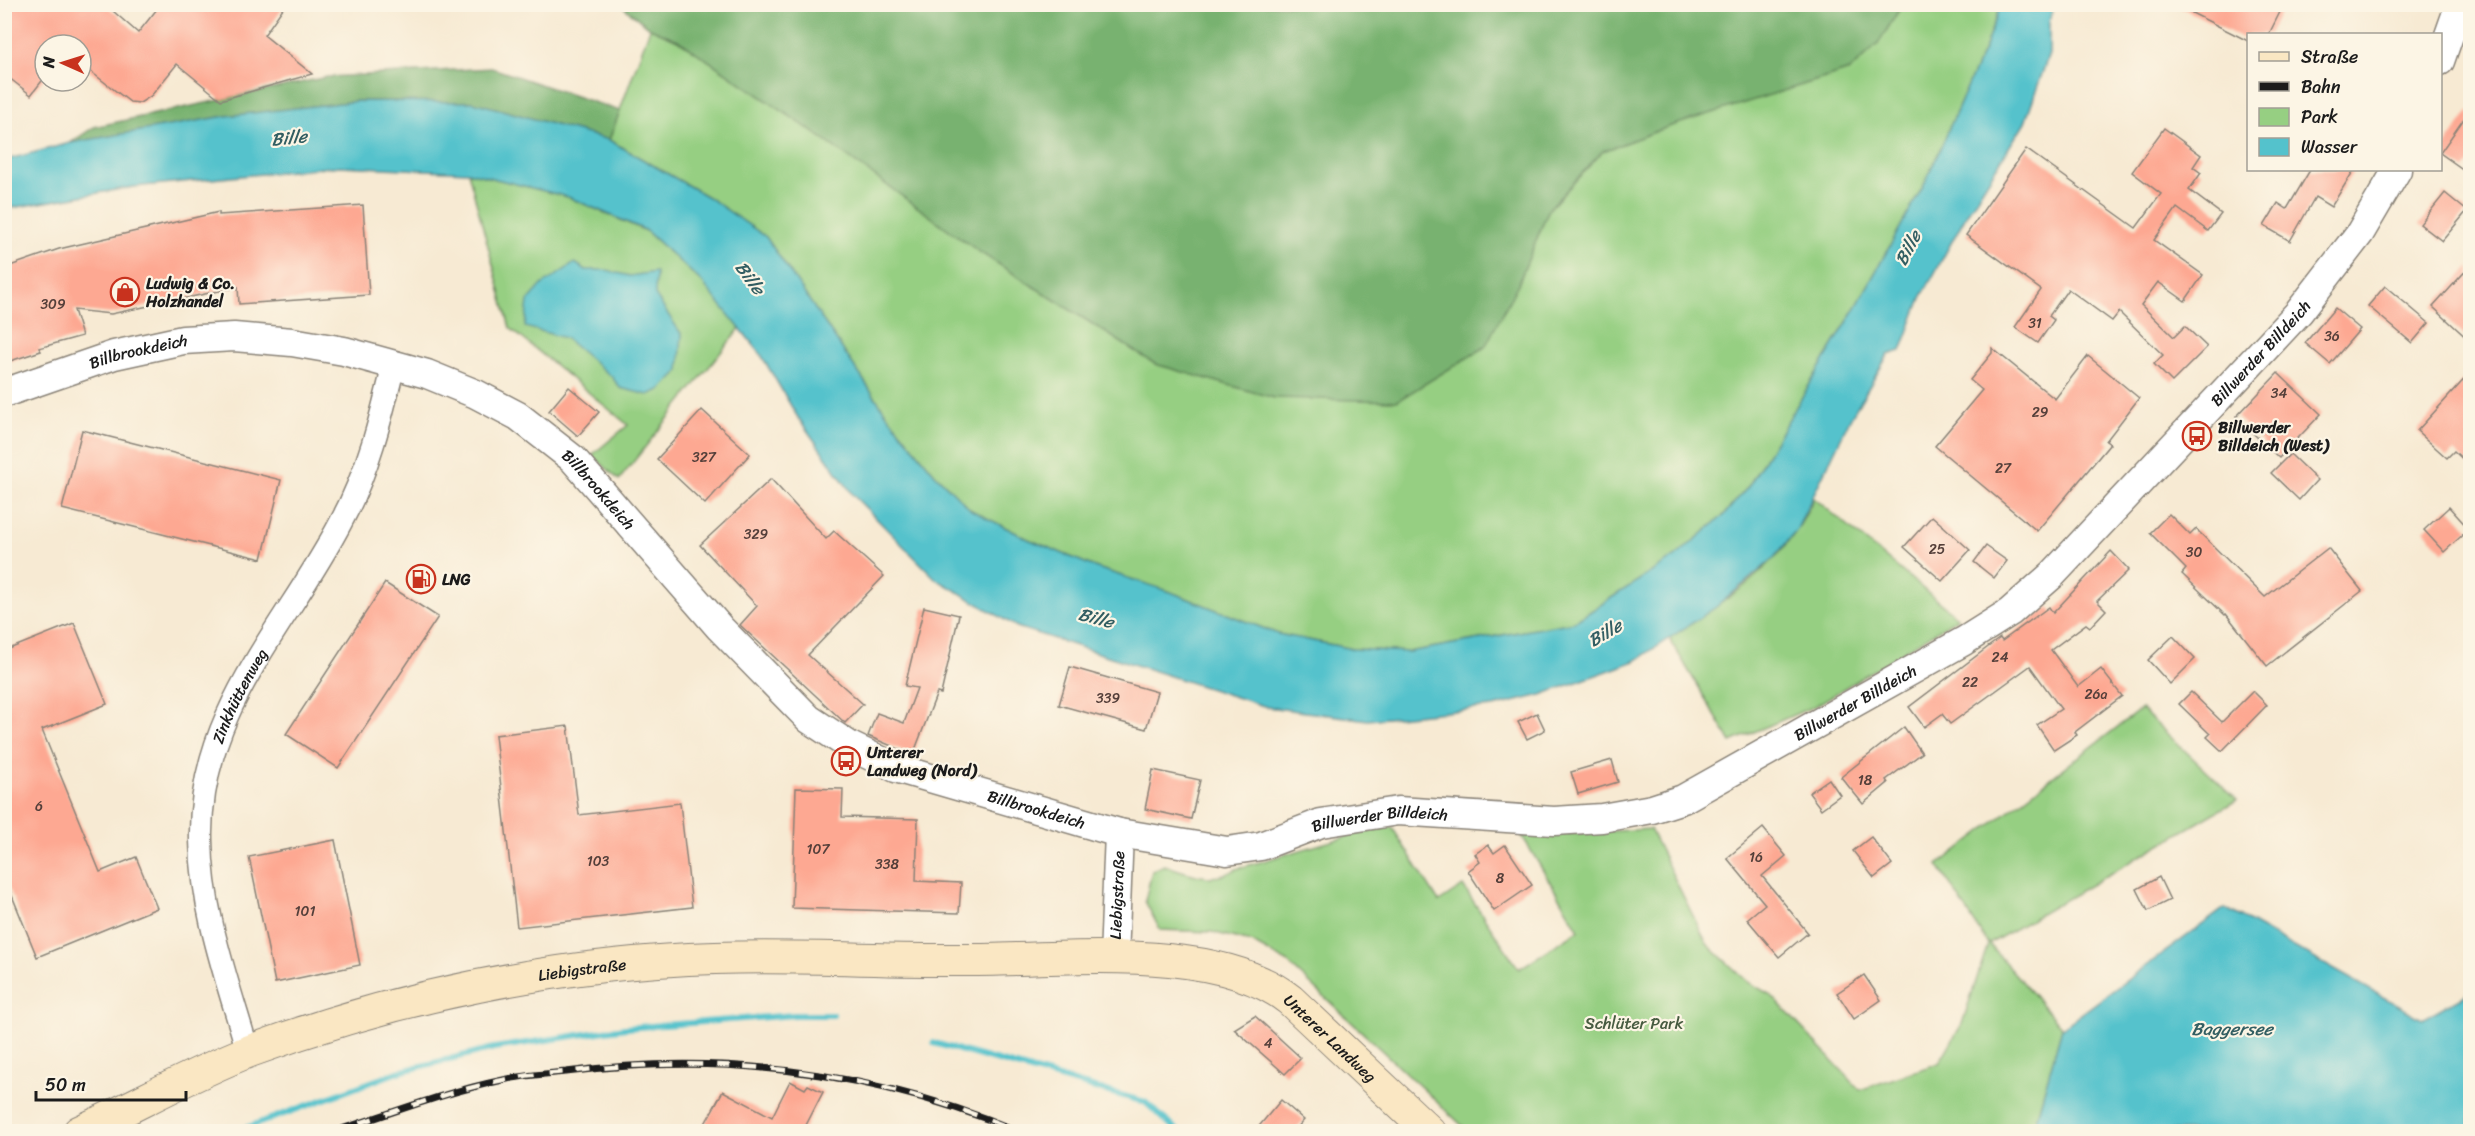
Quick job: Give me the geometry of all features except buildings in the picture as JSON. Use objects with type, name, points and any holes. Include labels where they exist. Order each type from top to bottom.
[{"type":"main road","name":"Liebigstraße","points":[[80,1131],[248,1052],[388,1008],[442,994],[536,975],[725,957],[837,956],[972,960],[1114,958],[1183,962],[1215,967]]},
{"type":"main road","name":"Unterer Landweg","points":[[1215,967],[1241,974],[1279,991],[1430,1131]]},
{"type":"street","points":[[2442,55],[2460,4]]},
{"type":"street","name":"Billwerder Billdeich","points":[[1119,833],[1227,851],[1261,846],[1322,823],[1398,811],[1554,821],[1612,816],[1652,809],[1683,799],[1964,641],[2010,612],[2052,575],[2299,312],[2360,233],[2396,171]]},
{"type":"street","name":"Billbrookdeich","points":[[4,393],[114,355],[183,340],[234,337],[292,342],[394,364],[476,394],[507,410],[573,459],[720,628],[809,719],[850,746],[896,768],[1119,833]]},
{"type":"street","name":"Zinkhüttenweg","points":[[248,1052],[216,944],[205,897],[200,839],[213,749],[231,704],[252,664],[340,523],[360,484],[375,439],[394,364]]},
{"type":"street","name":"Liebigstraße","points":[[1114,958],[1119,833]]},
{"type":"green space","points":[[621,5],[1902,5],[1878,44],[1850,70],[1671,126],[1603,151],[1549,209],[1518,284],[1485,347],[1397,401],[1274,398],[1155,364],[981,253],[816,134],[678,40],[650,28]]},
{"type":"green space","points":[[1902,5],[2001,5],[1926,181],[1855,309],[1748,487],[1723,516],[1675,557],[1574,622],[1409,652],[1353,649],[1278,634],[1168,591],[1097,568],[1028,539],[971,510],[935,474],[888,416],[766,237],[708,197],[609,140],[650,28],[678,40],[816,134],[981,253],[1155,364],[1518,284],[1549,209],[1603,151],[1878,44]]},
{"type":"green space","points":[[492,68],[620,111],[609,140],[473,102],[358,101],[226,116],[70,143],[94,127],[327,77]]},
{"type":"green space","points":[[468,172],[568,197],[646,231],[702,282],[741,327],[619,480],[592,455],[628,425],[510,328]]},
{"type":"green space","points":[[1814,498],[1958,618],[1817,705],[1731,742],[1669,638],[1738,591],[1769,563],[1796,531]]},
{"type":"green space","name":"Schlüter Park","points":[[2141,709],[2237,800],[1989,944],[2062,1028],[2033,1131],[1468,1131],[1287,962],[1251,942],[1212,932],[1160,930],[1145,901],[1152,871],[1164,865],[1201,876],[1218,876],[1362,832],[1392,827],[1439,902],[1463,886],[1519,969],[1579,930],[1522,836],[1650,829],[1707,944],[1748,982],[1771,995],[1860,1090],[1939,1063],[1962,1024],[1988,944],[1938,865]]},
{"type":"water","name":"Bille","points":[[2001,5],[2054,5],[2049,22],[2049,54],[2025,122],[1967,214],[1921,298],[1901,351],[1888,355],[1851,417],[1796,531],[1773,559],[1716,607],[1635,661],[1541,695],[1493,707],[1368,720],[1267,707],[1017,627],[936,579],[853,495],[797,416],[760,353],[702,282],[645,230],[568,197],[468,172],[340,166],[133,187],[5,209],[5,160],[70,143],[226,116],[358,101],[473,102],[609,140],[708,197],[766,237],[888,416],[935,474],[971,510],[1028,539],[1097,568],[1168,591],[1278,634],[1353,649],[1409,652],[1574,622],[1675,557],[1723,516],[1748,487],[1855,309],[1926,181]]},
{"type":"water","points":[[575,263],[586,270],[605,270],[630,276],[656,272],[655,295],[682,335],[679,371],[660,390],[648,395],[620,388],[612,377],[565,338],[525,327],[528,301],[542,285]]},
{"type":"water","name":"Baggersee","points":[[2225,908],[2422,1019],[2470,992],[2470,1131],[2033,1131],[2062,1028]]},
{"type":"waterway","points":[[235,1132],[398,1072],[494,1048],[625,1028],[795,1015],[833,1015]]},
{"type":"waterway","points":[[934,1043],[1145,1102],[1179,1132]]},
{"type":"railway","points":[[333,1132],[438,1097],[511,1078],[624,1066],[682,1064],[740,1066],[853,1081],[909,1094],[965,1111],[1020,1132]]},
{"type":"place","name":"Ludwig & Co. Holzhandel","points":[[125,292]]},
{"type":"place","name":"Billwerder Billdeich (West)","points":[[2197,436]]},
{"type":"place","name":"LNG","points":[[421,579]]},
{"type":"place","name":"Unterer Landweg (Nord)","points":[[846,761]]}]
